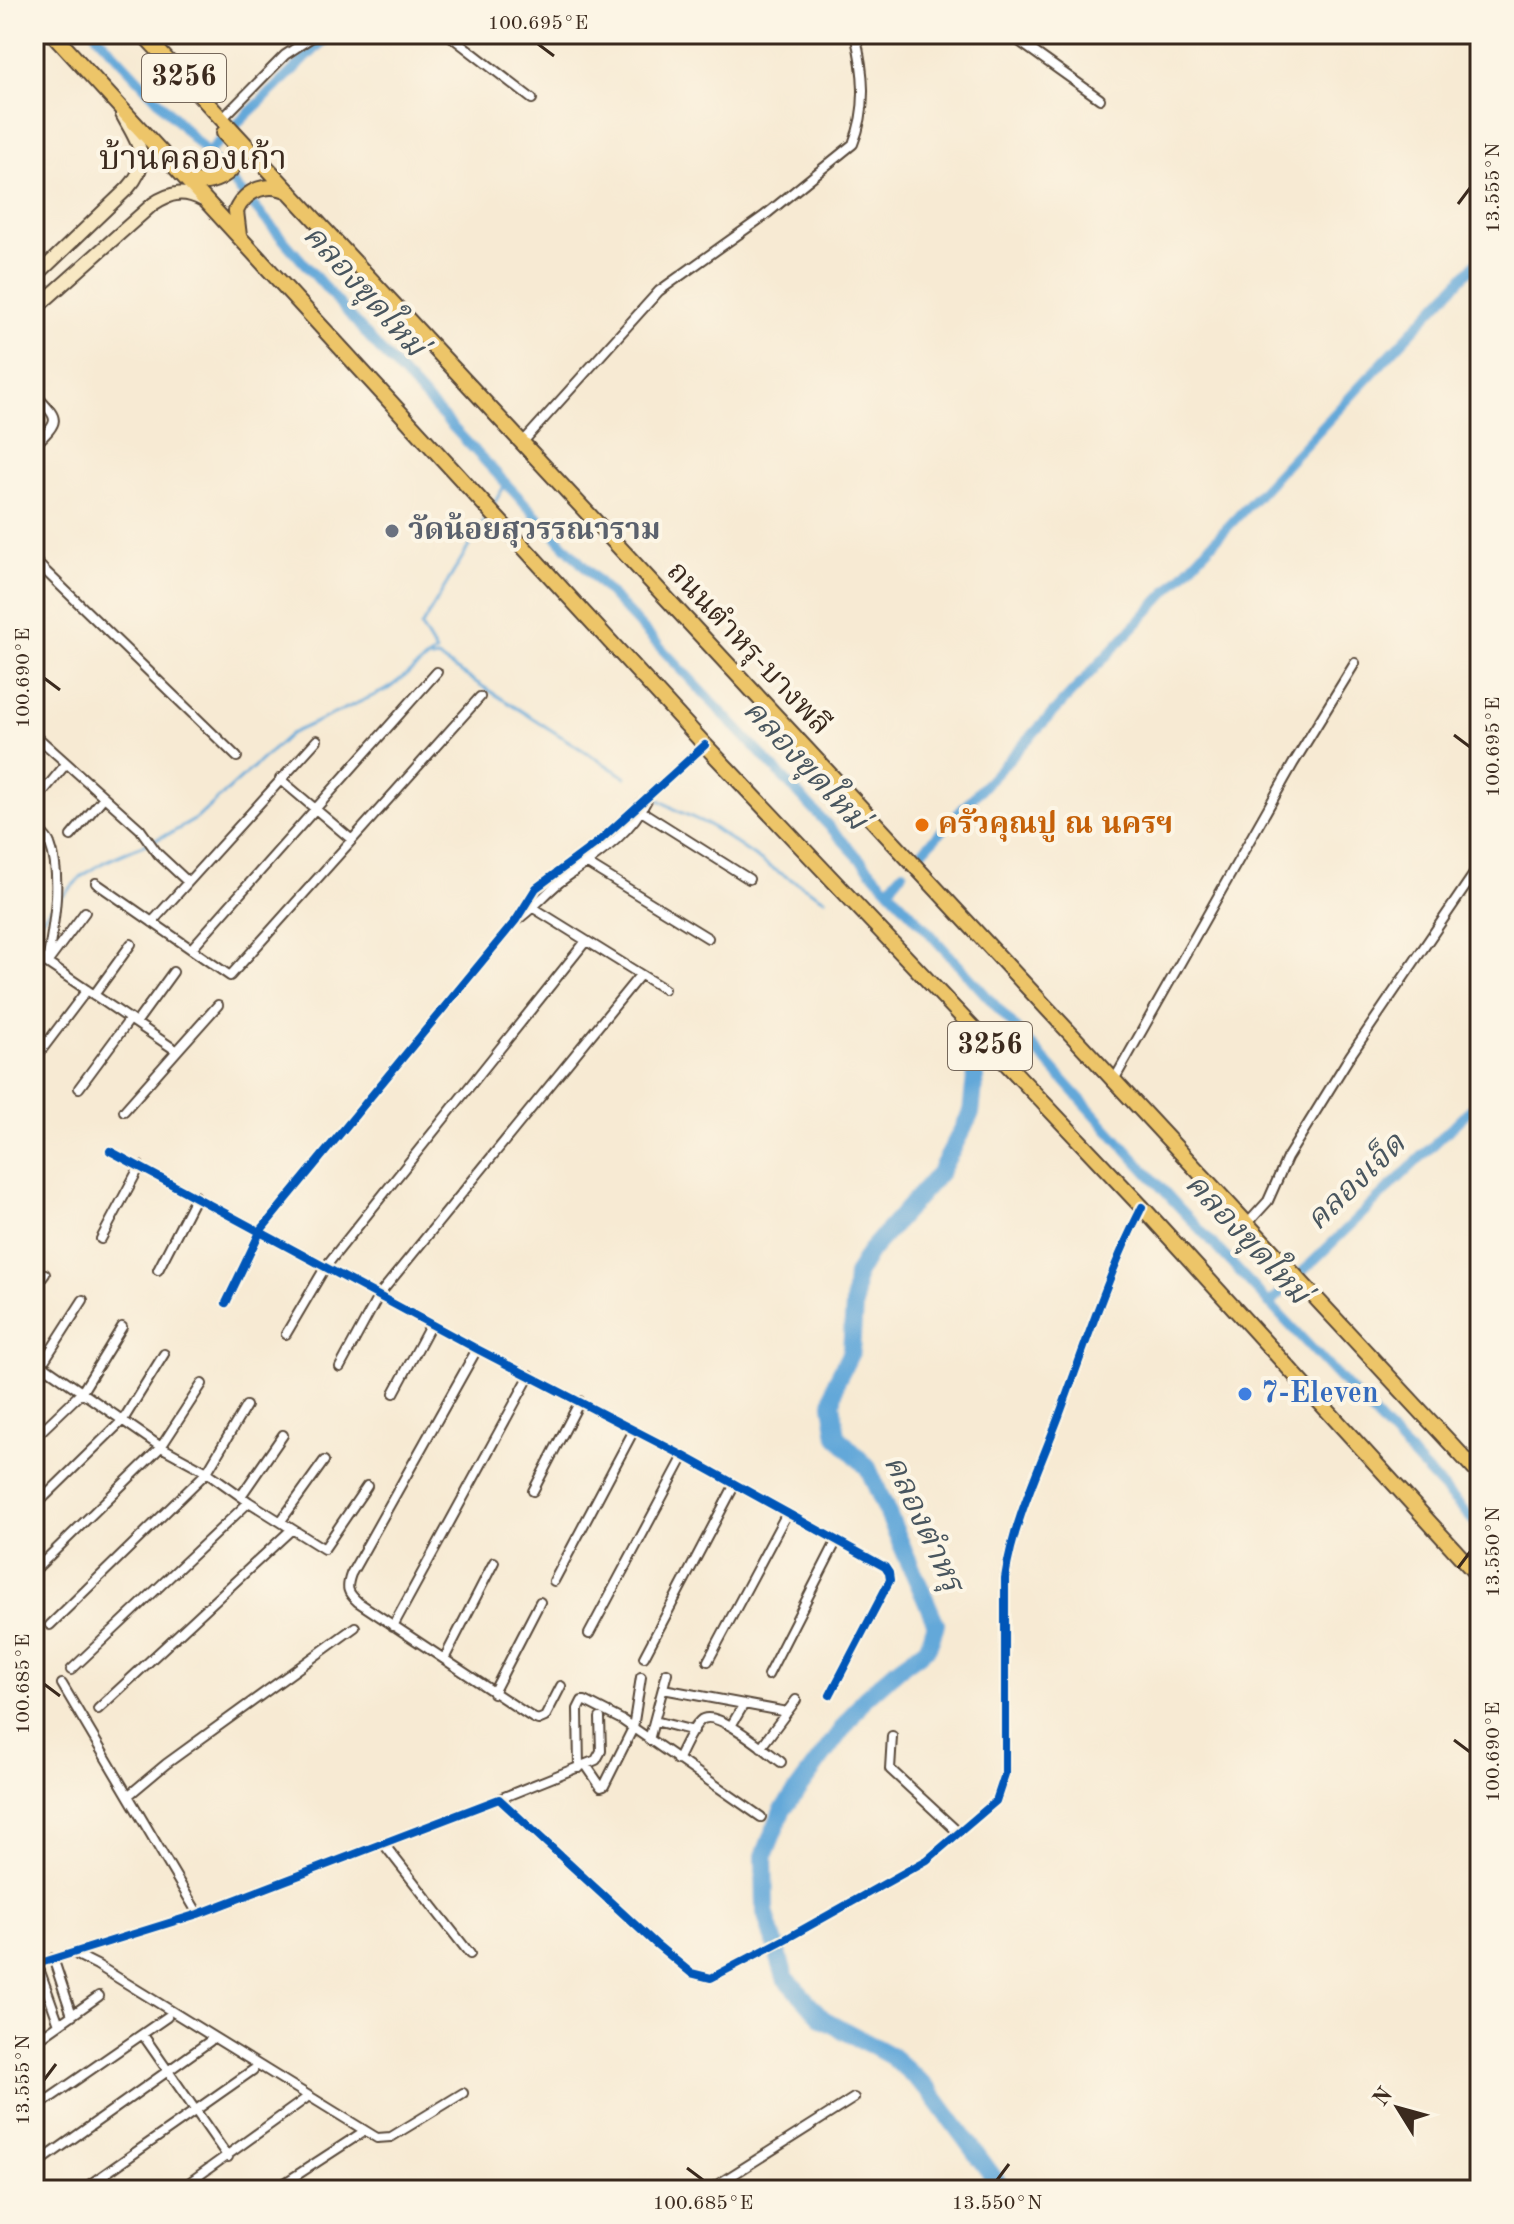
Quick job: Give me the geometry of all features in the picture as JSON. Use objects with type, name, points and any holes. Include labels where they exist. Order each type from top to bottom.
[{"type":"main road","name":"3256","points":[[53,34],[705,745],[1142,1207],[1480,1578]]},
{"type":"main road","name":"ถนนตำหรุ-บางพลี","points":[[143,34],[236,140],[290,192],[1480,1475]]},
{"type":"main road","points":[[100,85],[191,180],[199,184],[222,176],[236,162],[236,140]]},
{"type":"main road","points":[[34,278],[138,175],[143,157],[117,104]]},
{"type":"main road","points":[[240,239],[236,216],[241,202],[251,192],[279,187],[290,192]]},
{"type":"main road","points":[[128,188],[146,210]]},
{"type":"main road","points":[[34,310],[146,210],[176,193],[187,193],[206,202]]},
{"type":"street","points":[[222,123],[285,55],[317,34]]},
{"type":"street","points":[[448,34],[532,99]]},
{"type":"street","points":[[522,443],[659,291],[764,216],[853,144],[863,97],[863,70],[855,34]]},
{"type":"street","points":[[1009,34],[1100,99]]},
{"type":"street","points":[[34,393],[55,421],[34,446]]},
{"type":"street","points":[[34,560],[237,757]]},
{"type":"street","points":[[1113,1081],[1293,764],[1355,663]]},
{"type":"street","points":[[191,949],[437,672]]},
{"type":"street","points":[[96,883],[230,976],[480,697]]},
{"type":"street","points":[[34,734],[140,829],[158,854],[188,882]]},
{"type":"street","points":[[152,922],[317,740]]},
{"type":"street","points":[[516,920],[610,845],[648,797],[705,745]]},
{"type":"street","points":[[37,799],[66,764]]},
{"type":"street","points":[[280,779],[352,840]]},
{"type":"street","points":[[71,836],[104,797]]},
{"type":"street","points":[[226,1303],[261,1230],[516,920],[525,903],[548,877],[638,809]]},
{"type":"street","points":[[638,809],[749,879]]},
{"type":"street","points":[[35,830],[50,842],[56,896],[54,924],[38,962]]},
{"type":"street","points":[[577,857],[708,938]]},
{"type":"street","points":[[1247,1224],[1268,1201],[1287,1158],[1350,1056],[1480,865]]},
{"type":"street","points":[[525,903],[664,989]]},
{"type":"street","points":[[38,962],[85,912]]},
{"type":"street","points":[[286,1334],[326,1266],[586,941]]},
{"type":"street","points":[[34,1060],[131,944]]},
{"type":"street","points":[[38,962],[90,992],[177,1051]]},
{"type":"street","points":[[79,1088],[173,972]]},
{"type":"street","points":[[340,1367],[379,1295],[640,975]]},
{"type":"street","points":[[124,1111],[218,1005]]},
{"type":"street","points":[[110,1151],[477,1349],[684,1456],[885,1567],[890,1580],[830,1695]]},
{"type":"street","points":[[101,1239],[140,1166]]},
{"type":"street","points":[[158,1270],[196,1196]]},
{"type":"street","points":[[499,1799],[691,1973],[711,1978],[927,1860],[996,1801],[1005,1774],[1005,1578],[1008,1559],[1105,1292],[1127,1235],[1142,1207]]},
{"type":"street","points":[[34,1289],[45,1274]]},
{"type":"street","points":[[34,1371],[83,1300]]},
{"type":"street","points":[[394,1393],[431,1324]]},
{"type":"street","points":[[34,1438],[82,1392],[122,1327]]},
{"type":"street","points":[[477,1349],[351,1574],[347,1588],[349,1594],[393,1626],[538,1720],[545,1717],[561,1686]]},
{"type":"street","points":[[34,1507],[123,1420],[164,1354]]},
{"type":"street","points":[[38,1361],[161,1447],[207,1472],[324,1549],[367,1486]]},
{"type":"street","points":[[393,1626],[530,1375]]},
{"type":"street","points":[[34,1571],[161,1447],[202,1384]]},
{"type":"street","points":[[533,1491],[580,1401]]},
{"type":"street","points":[[50,1625],[207,1472],[246,1406]]},
{"type":"street","points":[[554,1581],[634,1430]]},
{"type":"street","points":[[71,1670],[245,1499],[283,1435]]},
{"type":"street","points":[[589,1634],[684,1456]]},
{"type":"street","points":[[281,1521],[324,1461]]},
{"type":"street","points":[[644,1657],[734,1486]]},
{"type":"street","points":[[708,1661],[787,1513]]},
{"type":"street","points":[[98,1709],[292,1529]]},
{"type":"street","points":[[768,1675],[837,1540]]},
{"type":"street","points":[[444,1659],[494,1562]]},
{"type":"street","points":[[493,1693],[540,1602]]},
{"type":"street","points":[[129,1795],[175,1757],[355,1627]]},
{"type":"street","points":[[649,1740],[667,1673]]},
{"type":"street","points":[[641,1677],[633,1728],[604,1786],[601,1787],[582,1766],[578,1709],[582,1701],[610,1713],[633,1728],[677,1760],[761,1817]]},
{"type":"street","points":[[62,1684],[198,1914]]},
{"type":"street","points":[[663,1689],[787,1712]]},
{"type":"street","points":[[761,1747],[796,1700]]},
{"type":"street","points":[[731,1726],[744,1704]]},
{"type":"street","points":[[677,1760],[700,1720],[707,1717],[731,1726],[781,1762]]},
{"type":"street","points":[[59,2024],[36,1964],[198,1914],[582,1766],[599,1756],[600,1718]]},
{"type":"street","points":[[655,1721],[694,1731]]},
{"type":"street","points":[[892,1736],[890,1769],[959,1833]]},
{"type":"street","points":[[383,1843],[470,1954]]},
{"type":"street","points":[[72,1952],[377,2138],[391,2137],[463,2093]]},
{"type":"street","points":[[53,1958],[72,2015]]},
{"type":"street","points":[[34,2042],[99,1996]]},
{"type":"street","points":[[34,2109],[167,2017]]},
{"type":"street","points":[[143,2035],[228,2157]]},
{"type":"street","points":[[34,2166],[210,2041]]},
{"type":"street","points":[[82,2190],[253,2070]]},
{"type":"street","points":[[709,2190],[854,2098]]},
{"type":"street","points":[[179,2190],[305,2099]]},
{"type":"street","points":[[274,2190],[360,2134]]},
{"type":"waterway","name":"คลองขุดใหม่","points":[[96,34],[207,153],[382,352],[923,926],[1176,1204],[1480,1528]]},
{"type":"waterway","points":[[207,153],[331,34]]},
{"type":"waterway","points":[[919,855],[1480,259]]},
{"type":"waterway","points":[[492,507],[506,483]]},
{"type":"waterway","points":[[57,902],[82,876],[104,862],[196,819],[290,734],[388,689],[436,652],[421,627],[488,514]]},
{"type":"waterway","points":[[431,659],[438,658],[625,777]]},
{"type":"waterway","points":[[658,799],[709,825],[770,867],[825,899]]},
{"type":"waterway","points":[[888,889],[903,872]]},
{"type":"waterway","points":[[34,927],[52,907]]},
{"type":"waterway","name":"คลองตำหรุ","points":[[977,1060],[971,1113],[940,1172],[870,1251],[856,1275],[851,1352],[836,1382],[832,1404],[837,1436],[868,1468],[936,1624],[928,1647],[865,1698],[782,1811],[764,1856],[765,1912],[785,1977],[823,2019],[891,2056],[929,2090],[1003,2190]]},
{"type":"waterway","name":"คลองเจ็ด","points":[[1269,1304],[1480,1100]]},
{"type":"waterway","points":[[34,1616],[38,1623]]},
{"type":"cycle path","points":[[226,1303],[261,1230],[516,920],[536,888],[598,842],[705,745]]},
{"type":"cycle path","points":[[110,1151],[477,1349],[684,1456],[885,1567],[890,1580],[830,1695]]},
{"type":"cycle path","points":[[34,1965],[198,1914],[499,1799],[656,1944],[691,1973],[711,1978],[927,1860],[996,1801],[1005,1774],[1005,1578],[1009,1557],[1028,1496],[1098,1310],[1142,1207]]},
{"type":"place","name":"วัดน้อยสุวรรณาราม","points":[[392,531]]},
{"type":"place","name":"ครัวคุณปู ณ นครฯ","points":[[922,825]]},
{"type":"place","name":"7-Eleven","points":[[1245,1394]]},
{"type":"district","name":"บ้านคลองเก้า","points":[[193,160]]}]
